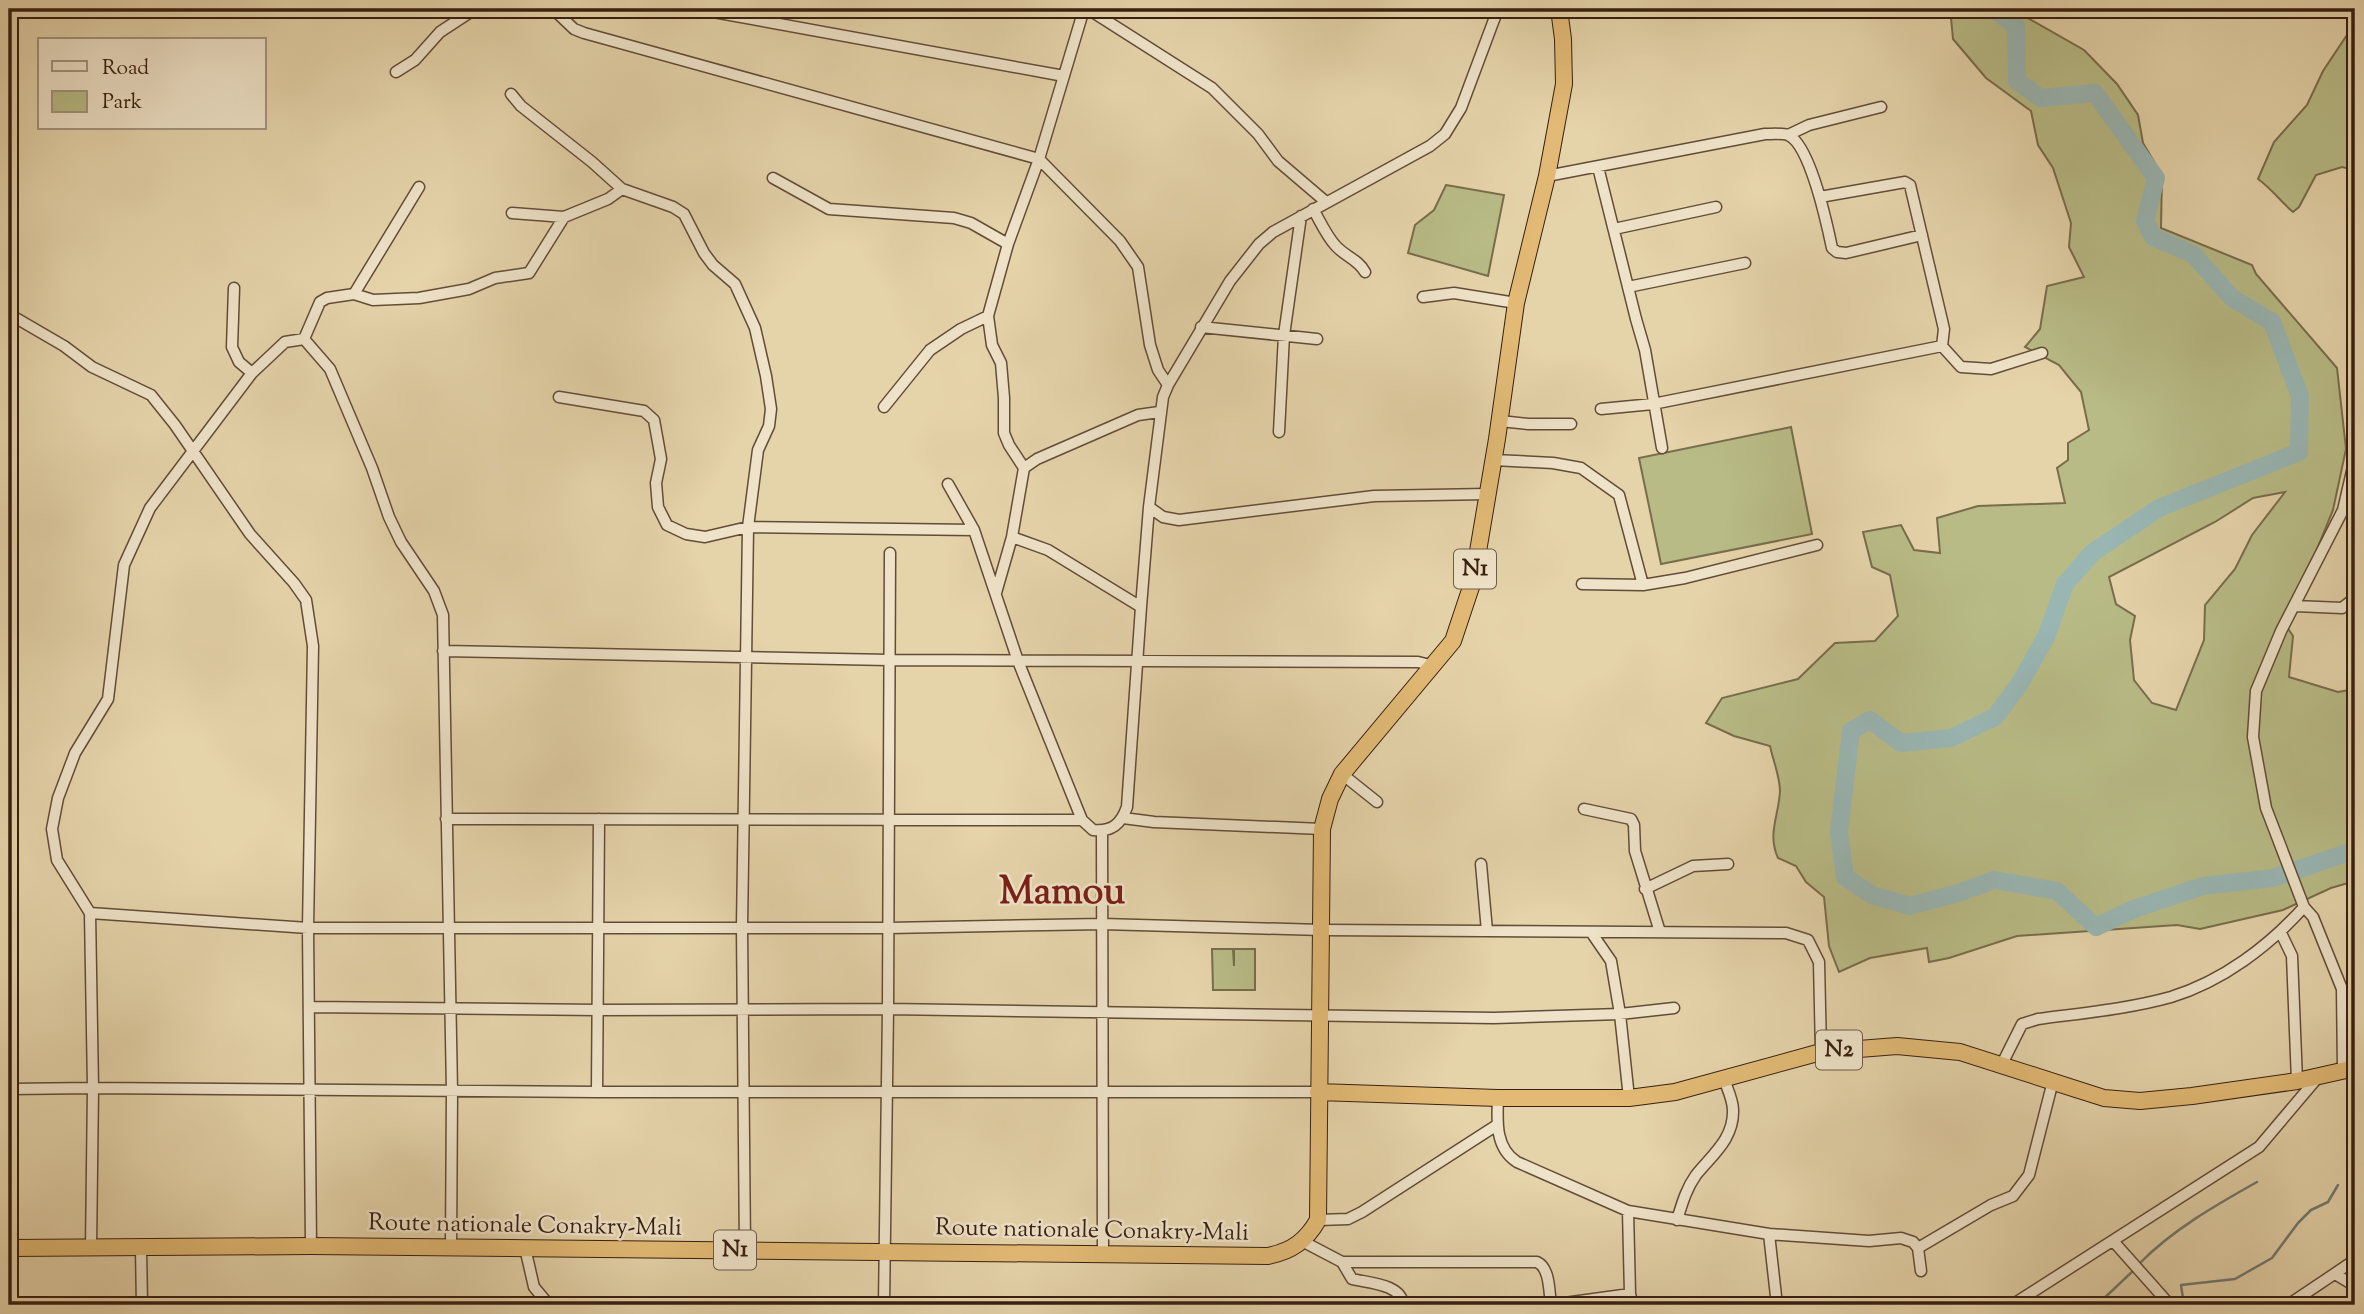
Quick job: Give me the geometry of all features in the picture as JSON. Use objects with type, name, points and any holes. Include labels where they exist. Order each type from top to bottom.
[{"type":"highway","name":"N1","points":[[1318,1220],[1322,829],[1330,799],[1342,774],[1452,641],[1473,581],[1494,460],[1516,303],[1547,176],[1564,84],[1559,9]]},
{"type":"highway","name":"N2","points":[[1318,1092],[1498,1098],[1629,1098],[1675,1091],[1821,1052],[1897,1046],[1960,1052],[2104,1098],[2140,1101],[2192,1097],[2297,1082],[2349,1069]]},
{"type":"highway","name":"Route nationale Conakry-Mali","points":[[9,1248],[311,1246],[1268,1256],[1286,1252],[1302,1241],[1318,1220]]},
{"type":"street","points":[[396,72],[415,60],[440,32],[475,9]]},
{"type":"street","points":[[553,9],[574,29],[584,33],[1040,159],[1120,241],[1138,267],[1150,345],[1158,370],[1168,385]]},
{"type":"street","points":[[697,9],[1064,76]]},
{"type":"street","points":[[996,593],[1012,537],[1024,468],[1004,433],[1001,363],[992,345],[988,316],[1008,244],[1040,159],[1086,9],[1212,88],[1258,134],[1278,161],[1326,202]]},
{"type":"street","points":[[948,484],[974,530],[1018,661],[1082,820],[1093,830],[1102,831],[1117,825],[1123,818],[1129,794],[1149,507],[1159,412],[1168,385],[1230,281],[1259,244],[1273,232],[1430,146],[1445,134],[1461,108],[1499,9]]},
{"type":"street","points":[[512,94],[521,106],[622,189],[673,207],[684,214],[704,253],[734,284],[755,328],[771,409],[769,426],[758,450],[748,527],[742,927],[745,1250]]},
{"type":"street","points":[[1547,176],[1765,134],[1788,135],[1810,125],[1881,107]]},
{"type":"street","points":[[1788,135],[1801,147],[1820,197],[1832,248],[1837,252],[1846,253],[1922,235]]},
{"type":"street","points":[[1598,167],[1645,349],[1662,447]]},
{"type":"street","points":[[773,178],[829,209],[954,218],[971,223],[1008,244]]},
{"type":"street","points":[[1820,197],[1905,182],[1910,185],[1944,329],[1942,346],[1961,367],[1991,369],[2042,353]]},
{"type":"street","points":[[355,294],[419,187]]},
{"type":"street","points":[[512,214],[564,216],[608,199],[622,189]]},
{"type":"street","points":[[1614,229],[1716,207]]},
{"type":"street","points":[[1313,209],[1334,244],[1360,263],[1365,272]]},
{"type":"street","points":[[304,339],[320,302],[338,295],[355,294],[373,300],[419,298],[469,289],[495,278],[529,274],[564,216]]},
{"type":"street","points":[[1279,432],[1284,335],[1301,216]]},
{"type":"street","points":[[1628,288],[1745,263]]},
{"type":"street","points":[[234,288],[232,347],[239,362],[252,373]]},
{"type":"street","points":[[1423,297],[1454,293],[1516,303]]},
{"type":"street","points":[[9,314],[64,346],[92,367],[151,395],[175,425],[250,534],[306,600],[313,646],[308,928],[311,1246]]},
{"type":"street","points":[[884,407],[930,351],[961,329],[988,316]]},
{"type":"street","points":[[1201,327],[1317,339]]},
{"type":"street","points":[[91,1248],[93,1088],[90,913],[57,860],[52,829],[58,798],[75,753],[108,699],[124,565],[150,508],[252,373],[285,342],[304,339]]},
{"type":"street","points":[[304,339],[330,369],[372,468],[389,517],[401,542],[433,591],[443,615],[452,1091],[450,1248]]},
{"type":"street","points":[[1601,409],[1653,404],[1942,346]]},
{"type":"street","points":[[559,397],[643,411],[654,420],[661,459],[656,483],[659,507],[667,525],[686,534],[705,537],[748,527],[974,530]]},
{"type":"street","points":[[1024,468],[1037,459],[1138,415],[1159,412]]},
{"type":"street","points":[[1500,421],[1571,424]]},
{"type":"street","points":[[2349,1069],[2342,989],[2313,917],[2304,907],[2266,808],[2253,737],[2256,691],[2281,631],[2343,510],[2355,458]]},
{"type":"street","points":[[1494,460],[1553,463],[1581,468],[1619,495],[1643,585]]},
{"type":"street","points":[[1149,507],[1163,517],[1179,520],[1374,496],[1487,494]]},
{"type":"street","points":[[1012,537],[1048,550],[1141,607]]},
{"type":"street","points":[[1582,584],[1643,585],[1685,578],[1816,545]]},
{"type":"street","points":[[884,1305],[890,553]]},
{"type":"street","points":[[2295,606],[2342,607],[2355,598]]},
{"type":"street","points":[[443,652],[889,660],[1418,662],[1434,666]]},
{"type":"street","points":[[1342,774],[1377,802]]},
{"type":"street","points":[[1584,809],[1631,819],[1634,825],[1635,851],[1660,932]]},
{"type":"street","points":[[1123,818],[1154,822],[1322,829]]},
{"type":"street","points":[[446,819],[1082,820]]},
{"type":"street","points":[[597,1092],[599,820]]},
{"type":"street","points":[[1102,831],[1103,1254]]},
{"type":"street","points":[[1481,864],[1487,931]]},
{"type":"street","points":[[1645,889],[1693,866],[1728,864]]},
{"type":"street","points":[[2002,1064],[2022,1024],[2172,996],[2211,981],[2281,933],[2304,907]]},
{"type":"street","points":[[90,913],[308,928],[450,930],[1102,924],[1322,930],[1786,933],[1808,940],[1819,962],[1821,1052]]},
{"type":"street","points":[[1591,932],[1611,961],[1629,1098]]},
{"type":"street","points":[[2281,933],[2292,957],[2297,1082]]},
{"type":"street","points":[[309,1007],[888,1009],[1494,1018],[1620,1014],[1674,1008]]},
{"type":"street","points":[[2012,1305],[2259,1147],[2319,1076]]},
{"type":"street","points":[[1677,1220],[1685,1195],[1697,1175],[1723,1146],[1732,1122],[1734,1109],[1724,1079]]},
{"type":"street","points":[[1918,1248],[1990,1205],[2013,1196],[2029,1175],[2053,1081]]},
{"type":"street","points":[[9,1089],[1318,1092]]},
{"type":"street","points":[[1498,1098],[1497,1125],[1505,1152],[1510,1158],[1629,1211],[1769,1234],[1868,1241],[1901,1238],[1913,1242],[1918,1248],[1920,1271]]},
{"type":"street","points":[[1318,1220],[1348,1219],[1362,1212],[1497,1125]]},
{"type":"street","points":[[1302,1241],[1342,1262],[1537,1262],[1546,1270],[1551,1305],[1632,1300],[1629,1211]]},
{"type":"street","points":[[1769,1234],[1777,1305]]},
{"type":"street","points":[[2114,1242],[2170,1305]]},
{"type":"street","points":[[525,1248],[534,1287],[549,1305]]},
{"type":"street","points":[[141,1249],[142,1305]]},
{"type":"street","points":[[2288,1305],[2355,1261]]},
{"type":"street","points":[[1342,1262],[1352,1279],[1395,1289],[1403,1299],[1403,1305]]},
{"type":"street","points":[[2335,1274],[2355,1286]]},
{"type":"green space","points":[[1961,9],[2016,9],[2084,50],[2117,84],[2138,115],[2143,143],[2162,175],[2161,228],[2252,265],[2256,274],[2337,368],[2346,449],[2333,510],[2298,596],[2283,621],[2293,636],[2289,677],[2338,692],[2355,689],[2355,881],[2331,888],[2283,910],[2200,929],[2177,925],[2017,936],[1949,958],[1929,962],[1927,948],[1870,958],[1839,972],[1829,946],[1824,897],[1806,882],[1796,866],[1778,858],[1775,849],[1774,833],[1780,791],[1770,746],[1734,736],[1706,723],[1722,698],[1798,679],[1835,643],[1875,641],[1898,616],[1890,575],[1872,567],[1863,532],[1901,525],[1914,550],[1940,553],[1937,518],[1978,506],[2065,503],[2057,468],[2068,460],[2068,443],[2089,430],[2081,392],[2059,365],[2025,347],[2040,329],[2047,286],[2084,277],[2069,247],[2071,223],[2053,168],[2038,145],[2031,111],[1986,78],[1953,39],[1951,18]],"holes":[[[2285,492],[2252,535],[2235,569],[2205,605],[2204,640],[2176,710],[2152,703],[2134,680],[2130,640],[2135,616],[2116,604],[2109,577],[2215,522],[2253,498]]]},
{"type":"green space","points":[[2347,35],[2355,35],[2355,170],[2342,167],[2316,175],[2299,207],[2293,212],[2258,179],[2274,142],[2307,105],[2323,71]]},
{"type":"green space","points":[[1446,185],[1504,195],[1488,276],[1408,253],[1415,225],[1434,210]]},
{"type":"green space","points":[[1791,427],[1812,534],[1661,564],[1639,458]]},
{"type":"green space","points":[[1212,949],[1233,949],[1234,966],[1234,949],[1255,949],[1255,990],[1213,990]]},
{"type":"waterway","points":[[1993,9],[2016,26],[2017,81],[2041,98],[2095,93],[2156,178],[2145,221],[2153,237],[2193,254],[2232,298],[2272,322],[2300,396],[2299,452],[2159,508],[2092,553],[2065,584],[2046,637],[2019,685],[1995,717],[1951,738],[1901,743],[1870,720],[1851,731],[1839,832],[1845,877],[1872,895],[1910,906],[1994,880],[2057,891],[2096,927],[2134,909],[2203,886],[2273,878],[2355,850]]},
{"type":"waterway","points":[[2139,1264],[2180,1229],[2257,1182]]},
{"type":"waterway","points":[[2184,1305],[2181,1285],[2235,1279],[2272,1258],[2298,1223],[2311,1210],[2328,1202],[2338,1185]]},
{"type":"waterway","points":[[2097,1305],[2135,1269]]},
{"type":"district","name":"Mamou","points":[[1062,894]]}]
